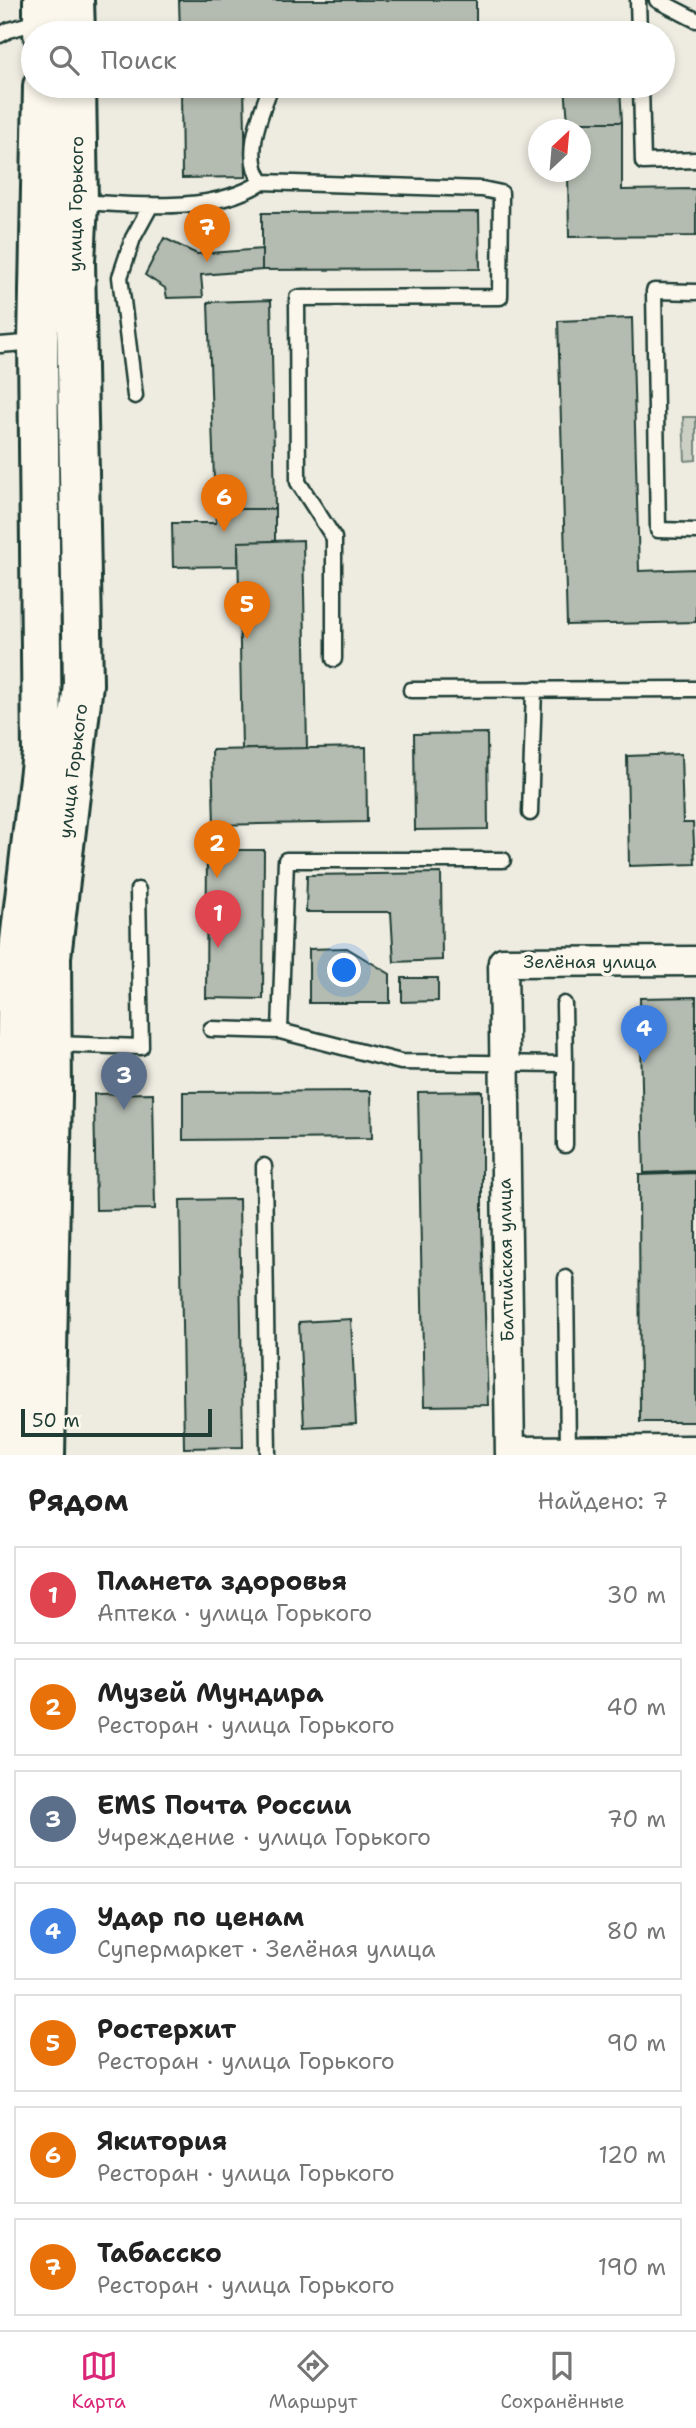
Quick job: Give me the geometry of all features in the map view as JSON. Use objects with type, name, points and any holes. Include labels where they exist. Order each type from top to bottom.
[{"type":"main road","points":[[74,0],[75,21]]},
{"type":"main road","name":"улица Горького","points":[[11,1455],[10,1261],[18,958],[42,753],[38,342],[43,98]]},
{"type":"main road","name":"улица Горького","points":[[45,1455],[52,944],[83,684],[75,261],[78,202],[76,98]]},
{"type":"street","name":"Зелёная улица","points":[[503,1064],[503,962],[696,961]]},
{"type":"street","name":"Балтийская улица","points":[[503,1064],[510,1453]]},
{"type":"street","points":[[510,1453],[696,1450]]},
{"type":"lane","points":[[638,0],[639,21]]},
{"type":"lane","points":[[657,0],[696,20]]},
{"type":"lane","points":[[0,35],[21,25]]},
{"type":"lane","points":[[262,182],[255,173],[254,134],[267,98]]},
{"type":"lane","points":[[640,98],[643,162],[696,160]]},
{"type":"lane","points":[[78,202],[151,205],[217,201],[245,193],[262,182],[482,189],[501,193],[500,297],[297,298],[298,482],[334,538],[334,659]]},
{"type":"lane","points":[[135,396],[120,277],[133,238],[151,205]]},
{"type":"lane","points":[[696,292],[653,292],[658,530],[696,531]]},
{"type":"lane","points":[[0,345],[38,342]]},
{"type":"lane","points":[[411,690],[696,689]]},
{"type":"lane","points":[[530,813],[534,690]]},
{"type":"lane","points":[[280,1031],[286,860],[503,860]]},
{"type":"lane","points":[[50,1044],[141,1047],[138,890]]},
{"type":"lane","points":[[564,1004],[565,1144]]},
{"type":"lane","points":[[211,1030],[280,1031],[401,1062],[565,1064]]},
{"type":"lane","points":[[264,1166],[268,1455]]},
{"type":"lane","points":[[566,1278],[568,1451]]},
{"type":"shaded area","points":[[683,417],[696,417],[696,460],[685,461]]},
{"type":"building","points":[[179,0],[476,0],[476,21],[180,21]]},
{"type":"building","points":[[181,98],[244,98],[246,177],[182,178]]},
{"type":"building","points":[[566,98],[621,98],[622,122],[568,119]]},
{"type":"building","points":[[591,122],[622,122],[622,190],[696,189],[696,236],[569,237],[568,182],[591,182]]},
{"type":"building","points":[[479,212],[480,269],[262,270],[262,213]]},
{"type":"building","points":[[164,238],[197,254],[262,249],[262,270],[201,275],[203,297],[167,298],[165,288],[145,275]]},
{"type":"building","points":[[271,300],[275,509],[215,509],[208,302]]},
{"type":"building","points":[[632,318],[639,571],[696,569],[696,622],[567,625],[558,321]]},
{"type":"building","points":[[215,509],[275,509],[275,541],[238,542],[238,566],[173,567],[172,523],[216,523]]},
{"type":"building","points":[[303,540],[307,748],[242,749],[238,542]]},
{"type":"building","points":[[487,733],[488,829],[415,830],[414,734]]},
{"type":"building","points":[[366,747],[367,822],[214,825],[212,750]]},
{"type":"building","points":[[681,754],[683,823],[693,823],[695,864],[629,866],[627,756]]},
{"type":"building","points":[[207,850],[264,850],[263,999],[206,998]]},
{"type":"building","points":[[441,873],[442,960],[394,962],[391,912],[306,912],[307,875]]},
{"type":"building","points":[[347,948],[390,974],[390,1003],[309,1003],[309,949]]},
{"type":"building","points":[[402,978],[438,978],[438,1001],[402,1002]]},
{"type":"building","points":[[696,997],[696,1171],[644,1173],[640,998]]},
{"type":"building","points":[[371,1091],[372,1138],[183,1140],[183,1092]]},
{"type":"building","points":[[482,1091],[482,1224],[488,1405],[424,1406],[418,1092]]},
{"type":"building","points":[[153,1093],[155,1209],[96,1210],[94,1094]]},
{"type":"building","points":[[696,1173],[696,1422],[640,1422],[639,1175]]},
{"type":"building","points":[[239,1199],[243,1447],[184,1448],[180,1200]]},
{"type":"building","points":[[351,1319],[356,1424],[304,1427],[299,1322]]},
{"type":"place","name":"Табасско","points":[[207,262]]},
{"type":"place","name":"Якитория","points":[[224,532]]},
{"type":"place","name":"Ростерхит","points":[[247,639]]},
{"type":"place","name":"Музей Мундира","points":[[217,878]]},
{"type":"place","name":"Планета здоровья","points":[[218,948]]},
{"type":"place","name":"Удар по ценам","points":[[644,1063]]},
{"type":"place","name":"EMS Почта России","points":[[124,1110]]}]
